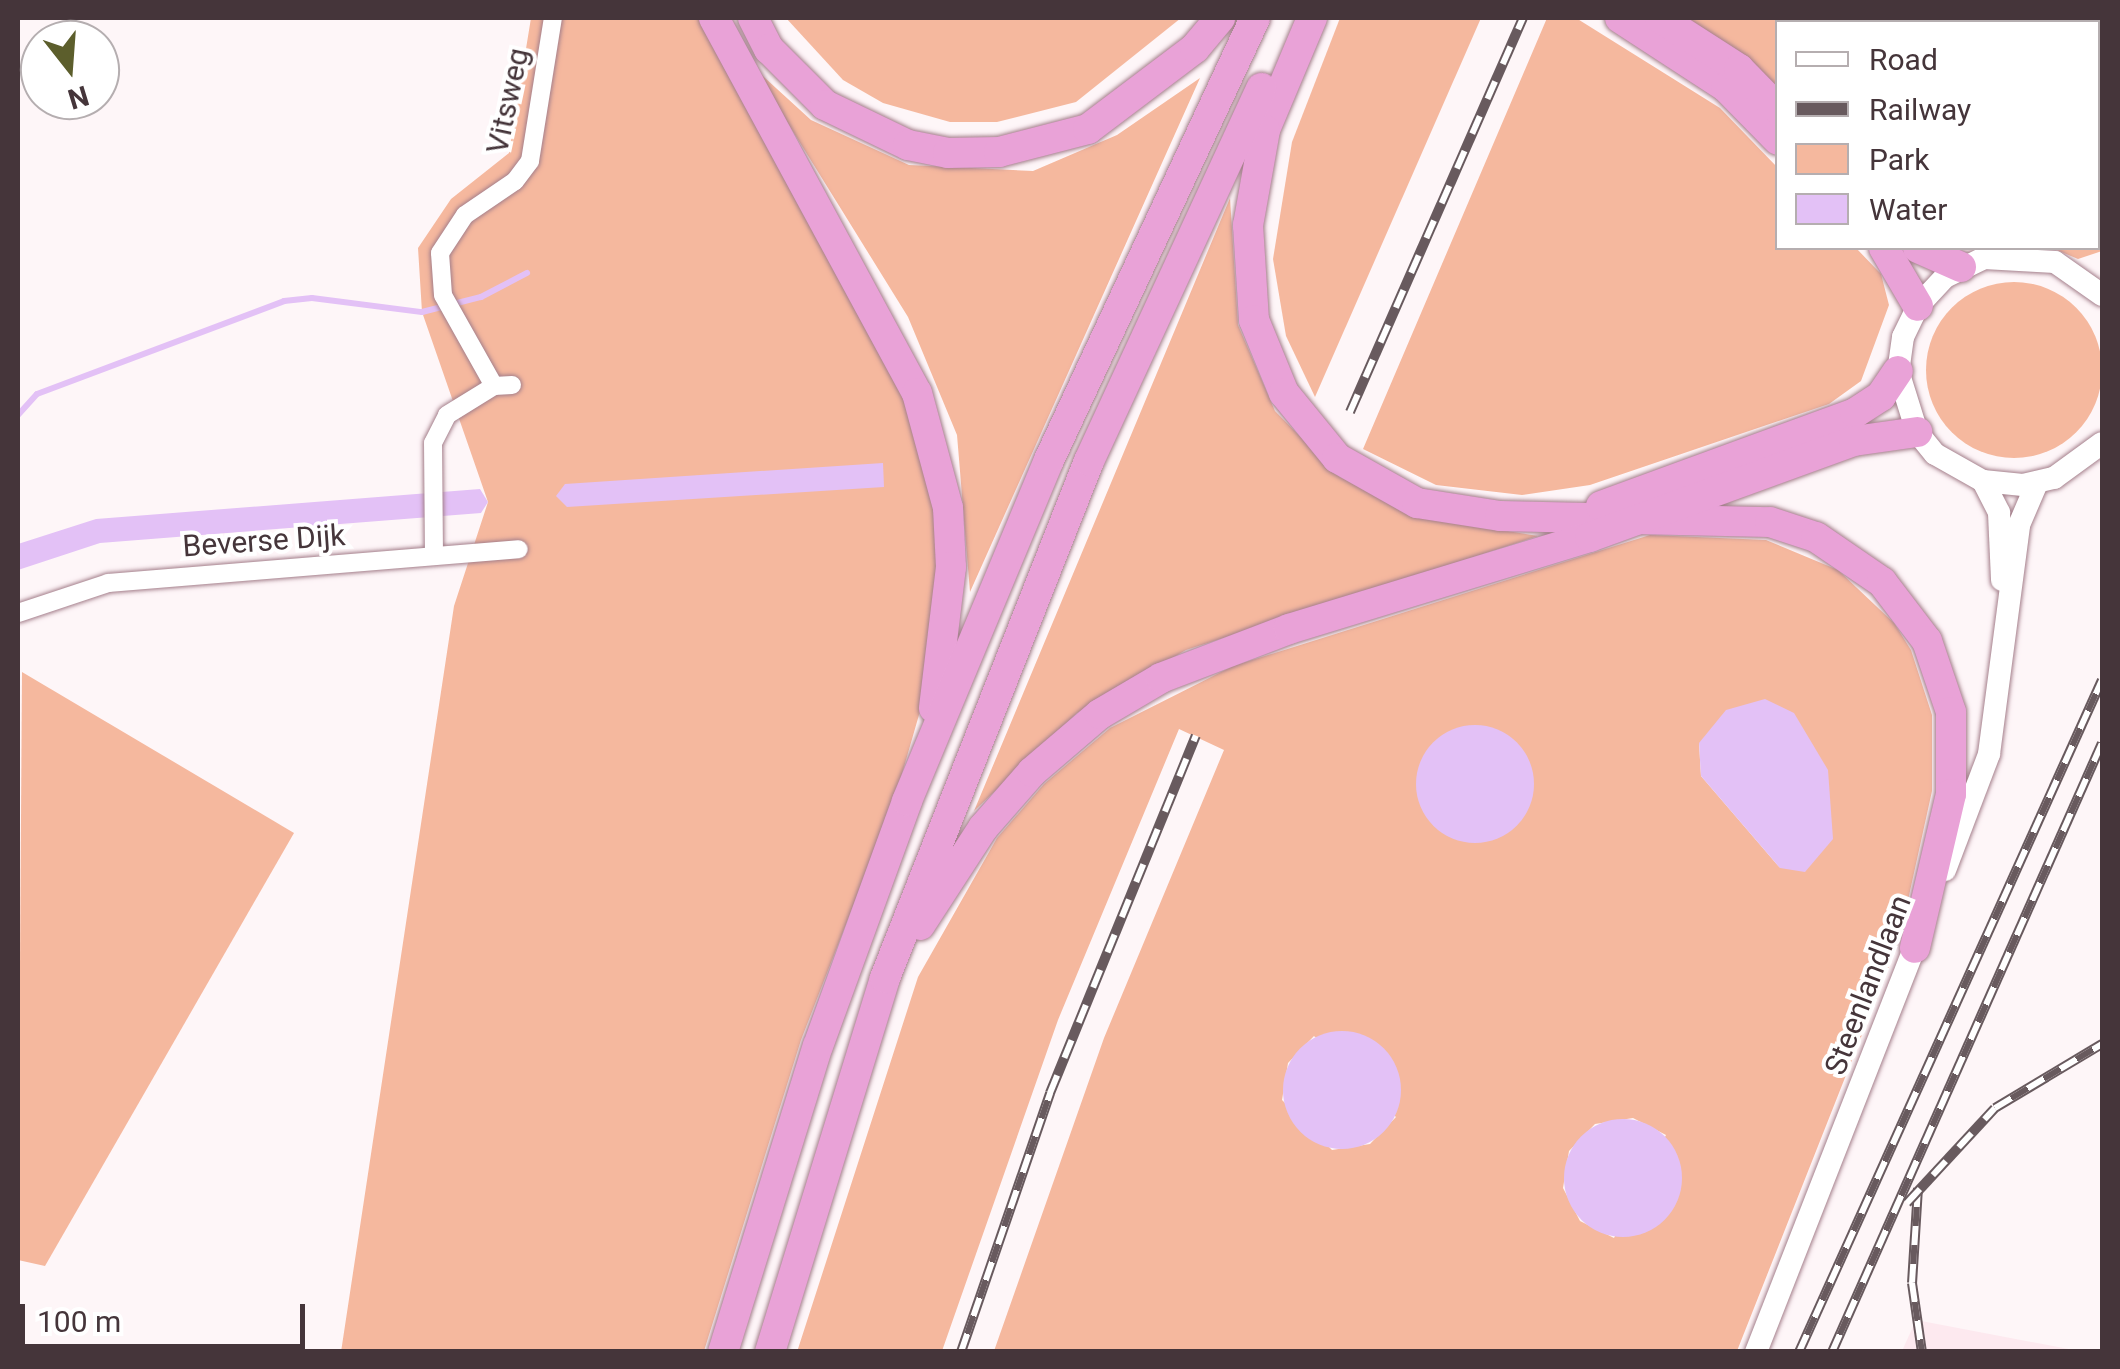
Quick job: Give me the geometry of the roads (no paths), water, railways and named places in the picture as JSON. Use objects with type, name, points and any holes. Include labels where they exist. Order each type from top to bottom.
[{"type":"highway","points":[[714,18],[771,132],[888,330],[938,463],[951,566],[935,703],[907,801]]},
{"type":"highway","points":[[752,18],[769,49],[825,104],[908,145],[982,152],[1042,145],[1104,120],[1194,48],[1220,18]]},
{"type":"highway","points":[[724,1352],[818,1046],[907,801],[1057,442],[1256,18]]},
{"type":"highway","points":[[770,1352],[885,978],[1089,461],[1294,18]]},
{"type":"highway","points":[[1312,18],[1265,130],[1248,226],[1254,320],[1284,393],[1338,458],[1417,503],[1500,516],[1574,513],[1770,522],[1816,537],[1882,582],[1927,641],[1951,712],[1951,794],[1915,948]]},
{"type":"highway","points":[[1620,18],[1726,87],[1775,137]]},
{"type":"highway","points":[[1660,18],[1739,69],[1775,105]]},
{"type":"highway","points":[[1885,250],[1918,306]]},
{"type":"highway","points":[[1923,250],[1962,267]]},
{"type":"highway","points":[[1574,513],[1855,413],[1881,396],[1898,370]]},
{"type":"highway","points":[[885,978],[983,828],[1032,772],[1100,714],[1227,650],[1650,516],[1854,440],[1917,432]]},
{"type":"main road","points":[[2102,295],[2076,272],[2032,256],[1984,258],[1962,267],[1918,306],[1903,336],[1898,370],[1917,432],[1957,470],[1983,481],[2037,483],[2069,471],[2102,443]]},
{"type":"main road","points":[[2076,272],[2102,265]]},
{"type":"main road","name":"Steenlandlaan","points":[[1983,481],[1999,514],[2007,633]]},
{"type":"main road","name":"Steenlandlaan","points":[[1756,1352],[1990,754],[2019,524],[2037,483]]},
{"type":"street","name":"Vitsweg","points":[[434,556],[433,443],[447,415],[503,385],[456,324],[443,295],[440,253],[450,231],[530,161],[553,18]]},
{"type":"street","name":"Beverse Dijk","points":[[18,613],[108,583],[520,549]]},
{"type":"water","points":[[883,463],[884,487],[567,507],[556,496],[565,484]]},
{"type":"water","points":[[480,489],[488,502],[481,513],[100,543],[18,570],[18,544],[96,519]]},
{"type":"water","points":[[1765,699],[1794,713],[1828,770],[1833,839],[1805,872],[1780,868],[1701,776],[1699,743],[1726,710]]},
{"type":"water","points":[[1475,725],[1497,730],[1517,742],[1529,762],[1534,784],[1529,806],[1517,826],[1497,838],[1475,843],[1453,838],[1433,826],[1421,806],[1416,784],[1421,762],[1433,742],[1453,730]]},
{"type":"water","points":[[1342,1031],[1375,1041],[1391,1057],[1401,1090],[1391,1123],[1375,1139],[1342,1149],[1309,1139],[1293,1123],[1283,1090],[1293,1057],[1309,1041]]},
{"type":"water","points":[[1623,1119],[1645,1124],[1665,1136],[1677,1156],[1682,1178],[1677,1200],[1665,1220],[1645,1232],[1623,1237],[1601,1232],[1581,1220],[1569,1200],[1564,1178],[1569,1156],[1581,1136],[1601,1124]]},
{"type":"waterway","points":[[18,415],[37,394],[284,301],[312,298],[422,312],[481,297],[527,273]]},
{"type":"railway","points":[[1350,412],[1523,18]]},
{"type":"railway","points":[[1799,1352],[2102,680]]},
{"type":"railway","points":[[961,1352],[1050,1093],[1196,736]]},
{"type":"railway","points":[[1832,1352],[2102,743]]},
{"type":"railway","points":[[1907,1203],[1995,1108],[2102,1044]]},
{"type":"railway","points":[[1918,1188],[1912,1283],[1922,1352]]}]
